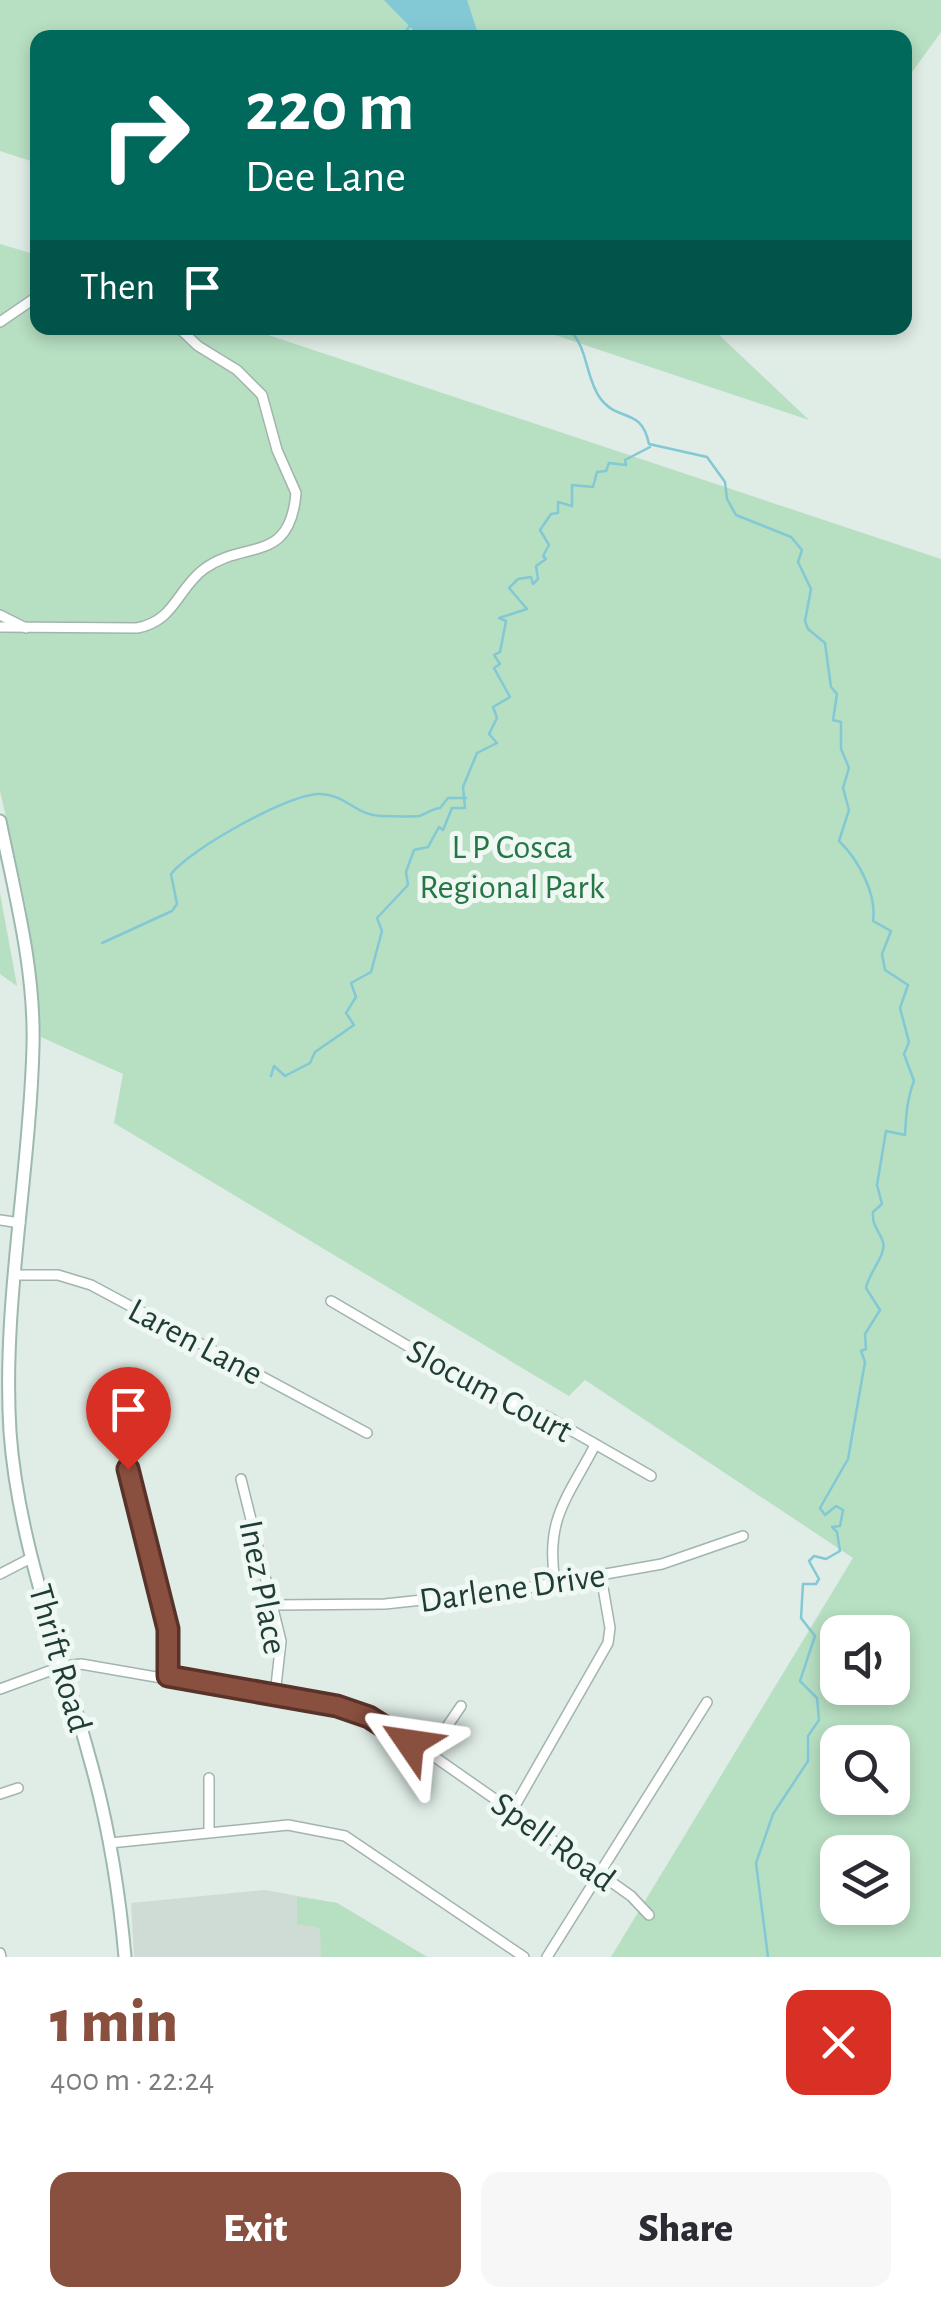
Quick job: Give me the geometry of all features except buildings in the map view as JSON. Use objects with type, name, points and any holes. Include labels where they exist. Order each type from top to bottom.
[{"type":"street","points":[[0,322],[30,301]]},
{"type":"street","points":[[0,627],[137,628],[154,624],[172,611],[207,567],[268,548],[288,525],[296,492],[277,450],[268,405],[237,370],[186,335]]},
{"type":"street","points":[[0,616],[26,628]]},
{"type":"street","name":"Thrift Road","points":[[0,821],[32,1000],[18,1275],[6,1341],[10,1433],[32,1558],[110,1843],[125,1957]]},
{"type":"street","points":[[0,1220],[20,1223]]},
{"type":"street","name":"Laren Lane","points":[[18,1275],[58,1276],[91,1285],[367,1433]]},
{"type":"street","name":"Slocum Court","points":[[331,1302],[493,1396],[548,1417],[594,1447],[651,1476]]},
{"type":"street","points":[[110,1392],[168,1629],[168,1676]]},
{"type":"street","points":[[554,1582],[551,1552],[555,1517],[594,1447]]},
{"type":"street","name":"Inez Place","points":[[241,1479],[275,1605],[282,1651],[274,1695]]},
{"type":"street","name":"Darlene Drive","points":[[275,1605],[399,1603],[601,1576],[688,1558],[743,1536]]},
{"type":"street","points":[[0,1574],[32,1558]]},
{"type":"street","points":[[512,1810],[605,1652],[610,1628],[601,1576]]},
{"type":"street","name":"Spell Road","points":[[0,1689],[62,1666],[168,1676],[357,1712],[429,1753],[512,1810],[602,1874],[649,1914]]},
{"type":"street","points":[[547,1957],[707,1702]]},
{"type":"street","points":[[429,1753],[461,1706]]},
{"type":"street","points":[[208,1831],[209,1778]]},
{"type":"street","points":[[0,1794],[18,1788]]},
{"type":"street","points":[[110,1843],[288,1825],[345,1836],[524,1957]]},
{"type":"shaded area","points":[[265,1890],[337,1903],[427,1957],[134,1957],[131,1903]]},
{"type":"green space","points":[[0,0],[941,0],[941,32],[912,72],[912,30],[30,30],[30,161],[0,151]]},
{"type":"green space","name":"L P Cosca Regional Park","points":[[0,244],[30,253],[30,335],[268,335],[941,559],[941,1957],[611,1957],[853,1558],[585,1380],[569,1396],[114,1123],[123,1074],[41,1037],[26,907],[0,791]]},
{"type":"green space","points":[[555,335],[719,335],[809,420]]},
{"type":"green space","points":[[0,893],[17,986],[0,974]]},
{"type":"green space","points":[[297,1897],[337,1903],[427,1957],[321,1957],[320,1928],[297,1924]]},
{"type":"water","points":[[384,0],[467,0],[477,30],[413,30]]},
{"type":"waterway","points":[[407,30],[411,24]]},
{"type":"waterway","points":[[574,335],[595,389],[607,406],[635,419],[649,444],[707,457],[725,482],[727,499],[736,515],[791,537],[802,550],[798,562],[811,589],[805,621],[808,629],[825,643],[831,687],[837,694],[833,720],[841,722],[841,749],[849,768],[843,788],[849,810],[839,841],[865,878],[873,921],[891,931],[882,954],[885,970],[908,985],[900,1008],[909,1042],[904,1054],[914,1081],[905,1135],[886,1131],[877,1185],[882,1204],[873,1212],[884,1247],[866,1288],[880,1310],[865,1334],[866,1349],[861,1351],[865,1362],[848,1459],[820,1508],[825,1515],[836,1506],[843,1510],[840,1526],[832,1527],[837,1532],[840,1551],[826,1559],[814,1556],[809,1561],[819,1579],[816,1584],[803,1584],[801,1618],[815,1636],[800,1681],[817,1698],[819,1720],[808,1736],[808,1761],[773,1814],[756,1863],[768,1957]]},
{"type":"waterway","points":[[271,1076],[274,1066],[285,1076],[310,1063],[315,1052],[354,1025],[346,1013],[356,997],[351,983],[371,972],[382,931],[377,918],[408,885],[406,872],[414,850],[428,847],[439,827],[443,830],[452,808],[465,808],[463,787],[477,753],[497,743],[489,734],[497,718],[493,707],[510,697],[494,668],[500,664],[494,655],[500,652],[506,621],[499,618],[527,609],[509,588],[518,579],[531,577],[533,584],[538,579],[536,566],[546,559],[543,556],[549,545],[540,530],[551,514],[558,513],[558,502],[572,506],[572,485],[593,487],[597,472],[606,471],[609,463],[626,465],[625,460],[650,447]]},
{"type":"waterway","points":[[102,943],[172,911],[177,904],[171,874],[181,864],[217,839],[283,804],[326,794],[373,815],[419,816],[440,808],[448,798],[466,798]]},
{"type":"route","points":[[128,1469],[168,1629],[168,1676],[337,1706],[369,1717],[410,1743]]}]
